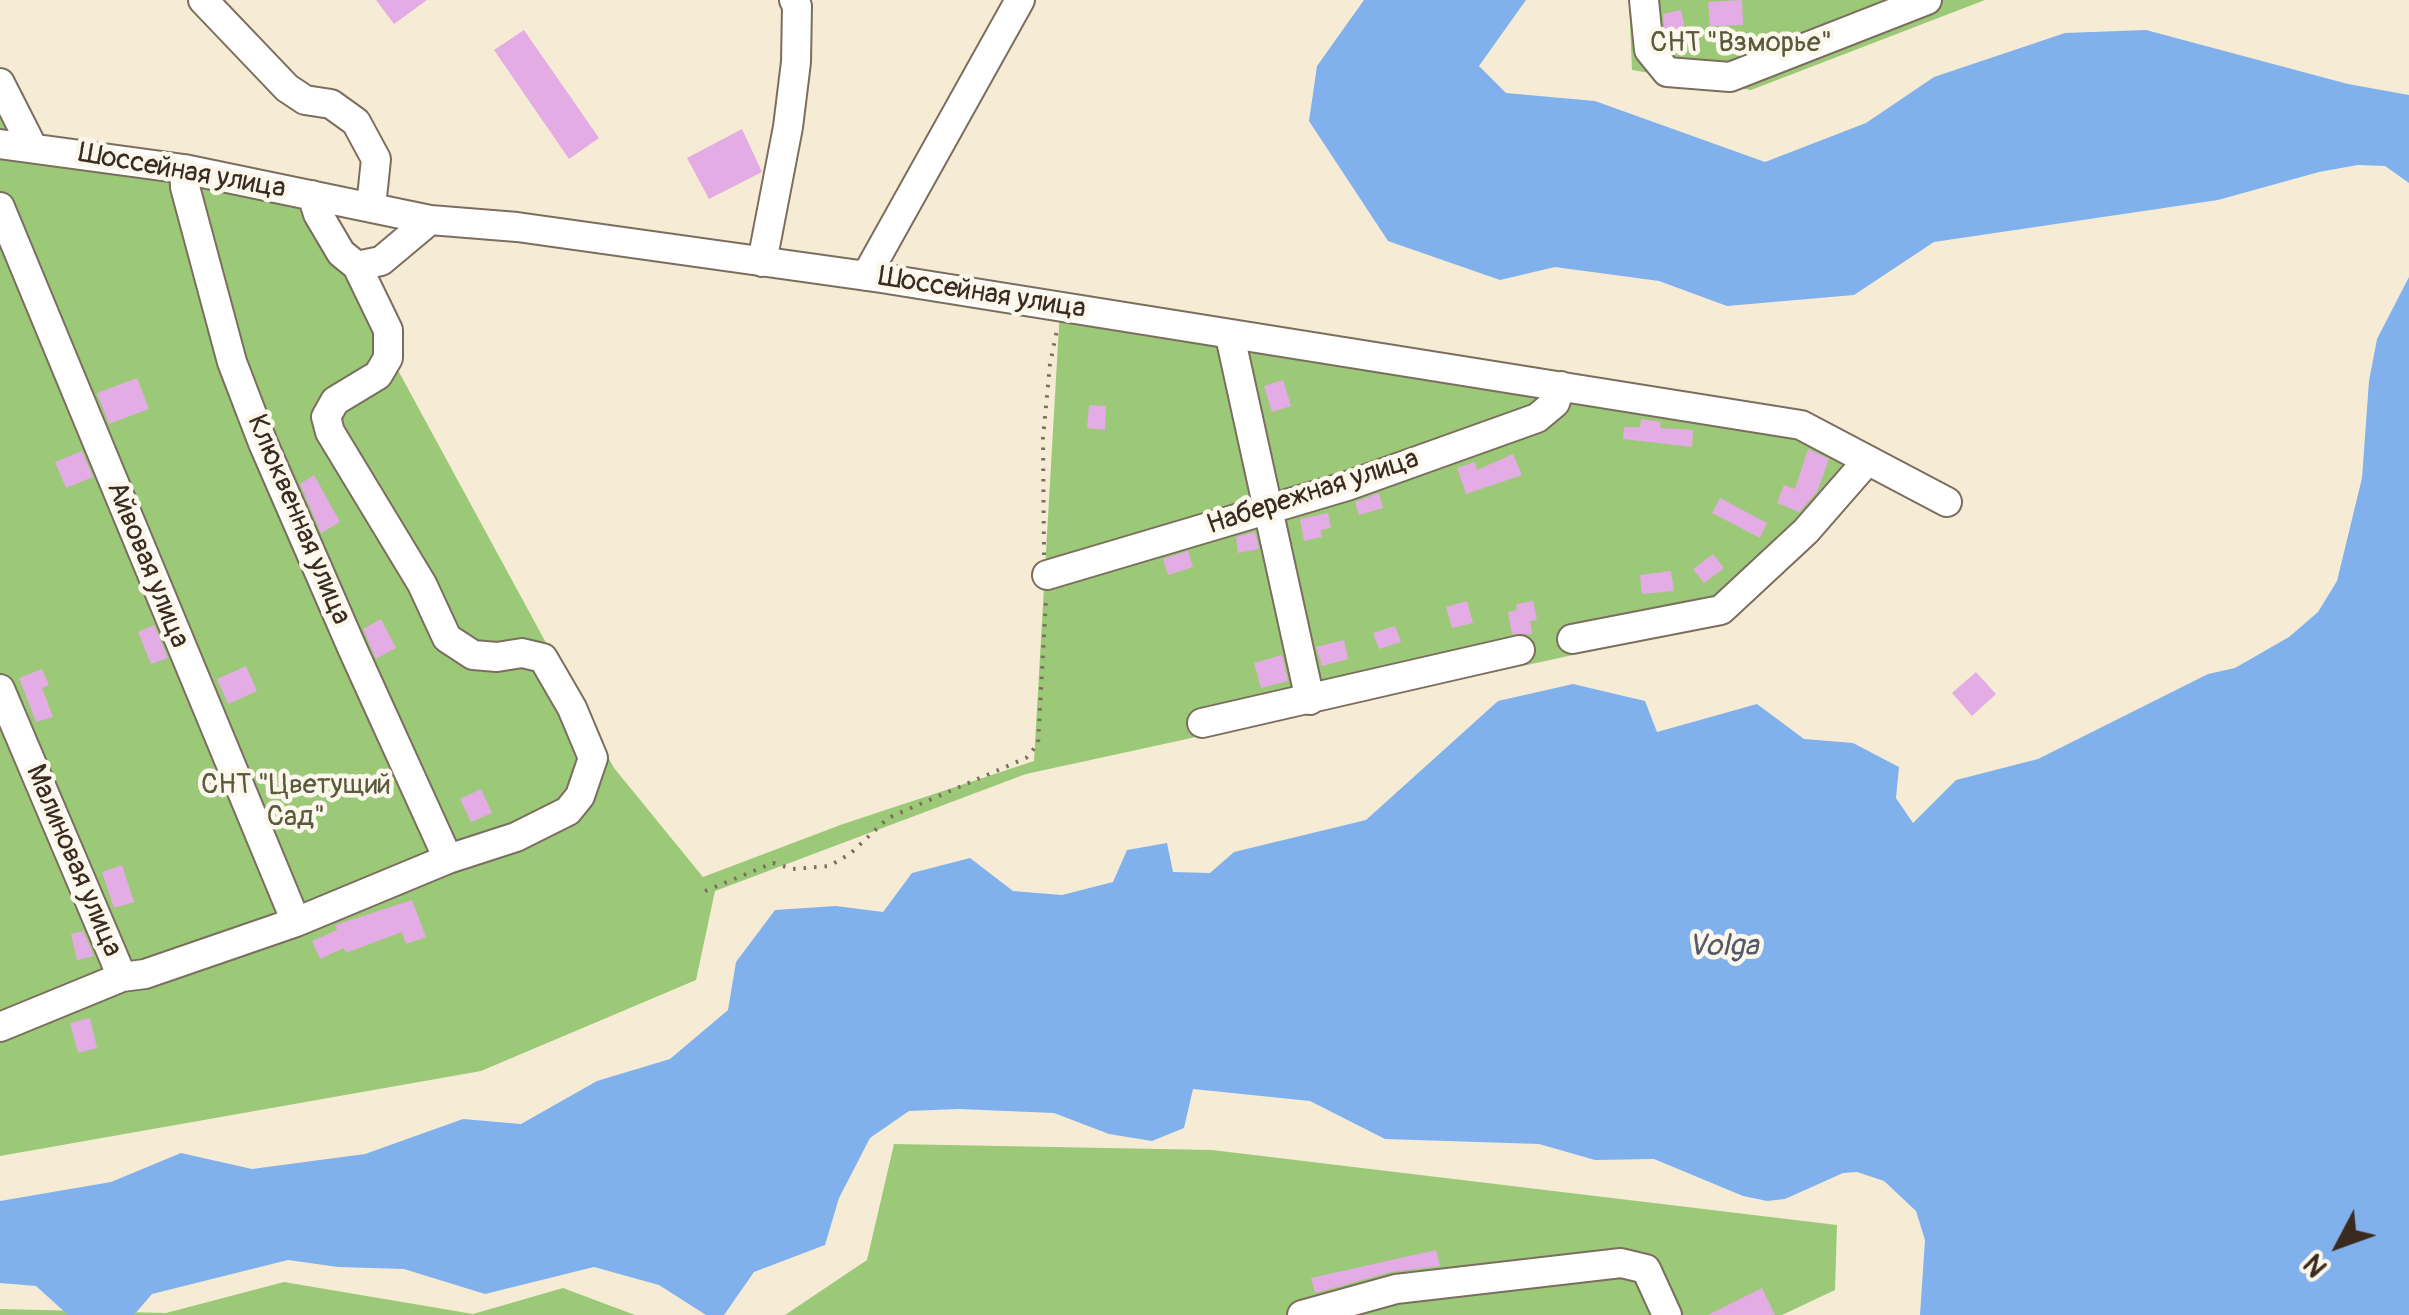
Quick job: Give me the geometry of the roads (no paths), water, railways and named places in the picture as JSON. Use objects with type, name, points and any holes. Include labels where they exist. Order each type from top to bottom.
[{"type":"street","points":[[203,0],[287,88],[305,100],[331,104],[356,122],[376,159],[371,207]]},
{"type":"street","points":[[762,262],[796,62],[794,0]]},
{"type":"street","points":[[866,276],[1020,0]]},
{"type":"street","points":[[1644,0],[1649,50],[1667,72],[1730,77],[1927,0]]},
{"type":"street","points":[[0,83],[34,148]]},
{"type":"street","name":"Шоссейная улица","points":[[0,144],[184,169],[430,220],[516,227],[866,276],[1801,425],[1947,502]]},
{"type":"street","name":"Клюквенная улица","points":[[184,169],[185,187],[232,362],[263,443],[448,859]]},
{"type":"street","points":[[0,1027],[122,977],[146,974],[296,922],[448,859],[516,836],[568,811],[580,796],[592,758],[572,708],[542,658],[522,653],[473,654],[447,638],[422,584],[330,432],[326,417],[336,402],[378,375],[388,358],[388,330],[357,266],[341,252],[318,214],[312,195]]},
{"type":"street","name":"Айвовая улица","points":[[0,207],[296,922]]},
{"type":"street","points":[[357,266],[381,260],[430,220]]},
{"type":"street","points":[[1230,336],[1310,700]]},
{"type":"street","name":"Набережная улица","points":[[1047,574],[1347,486],[1537,418],[1555,402],[1561,386]]},
{"type":"street","points":[[1572,640],[1721,610],[1806,531],[1867,461]]},
{"type":"street","points":[[1202,723],[1520,650]]},
{"type":"street","name":"Малиновая улица","points":[[0,690],[122,977]]},
{"type":"street","points":[[1302,1315],[1396,1290],[1621,1263],[1646,1269],[1667,1315]]},
{"type":"water","points":[[1364,0],[1526,0],[1479,66],[1506,93],[1595,101],[1765,162],[1866,123],[1934,77],[2065,33],[2146,30],[2348,84],[2409,95],[2409,183],[2385,166],[2358,165],[2218,200],[1934,242],[1854,295],[1727,306],[1659,281],[1555,267],[1500,280],[1388,241],[1309,121],[1317,66]]},
{"type":"water","name":"Volga","points":[[2409,277],[2409,1315],[1920,1315],[1925,1240],[1916,1211],[1884,1181],[1857,1172],[1843,1173],[1785,1199],[1767,1201],[1743,1196],[1654,1159],[1595,1160],[1539,1144],[1385,1139],[1310,1101],[1193,1089],[1184,1128],[1152,1141],[1109,1134],[1054,1113],[909,1111],[870,1138],[839,1198],[825,1245],[754,1272],[724,1315],[706,1315],[659,1285],[594,1267],[485,1294],[404,1269],[338,1267],[288,1260],[152,1294],[134,1315],[68,1315],[36,1286],[0,1283],[0,1201],[111,1182],[181,1153],[252,1169],[365,1154],[463,1119],[521,1124],[597,1081],[670,1059],[728,1010],[736,962],[775,910],[836,906],[883,912],[912,873],[970,858],[1013,891],[1062,895],[1113,882],[1127,850],[1167,843],[1173,872],[1210,873],[1234,852],[1366,820],[1498,701],[1573,684],[1645,701],[1657,732],[1757,704],[1804,739],[1853,743],[1899,767],[1896,798],[1913,823],[1956,780],[2038,759],[2208,674],[2235,668],[2289,637],[2318,612],[2337,581],[2362,478],[2369,381],[2377,339]]},
{"type":"park label","name":"СНТ \"Взморье\"","points":[[1741,44]]},
{"type":"park label","name":"СНТ \"Цветущий Сад\"","points":[[296,802]]}]
